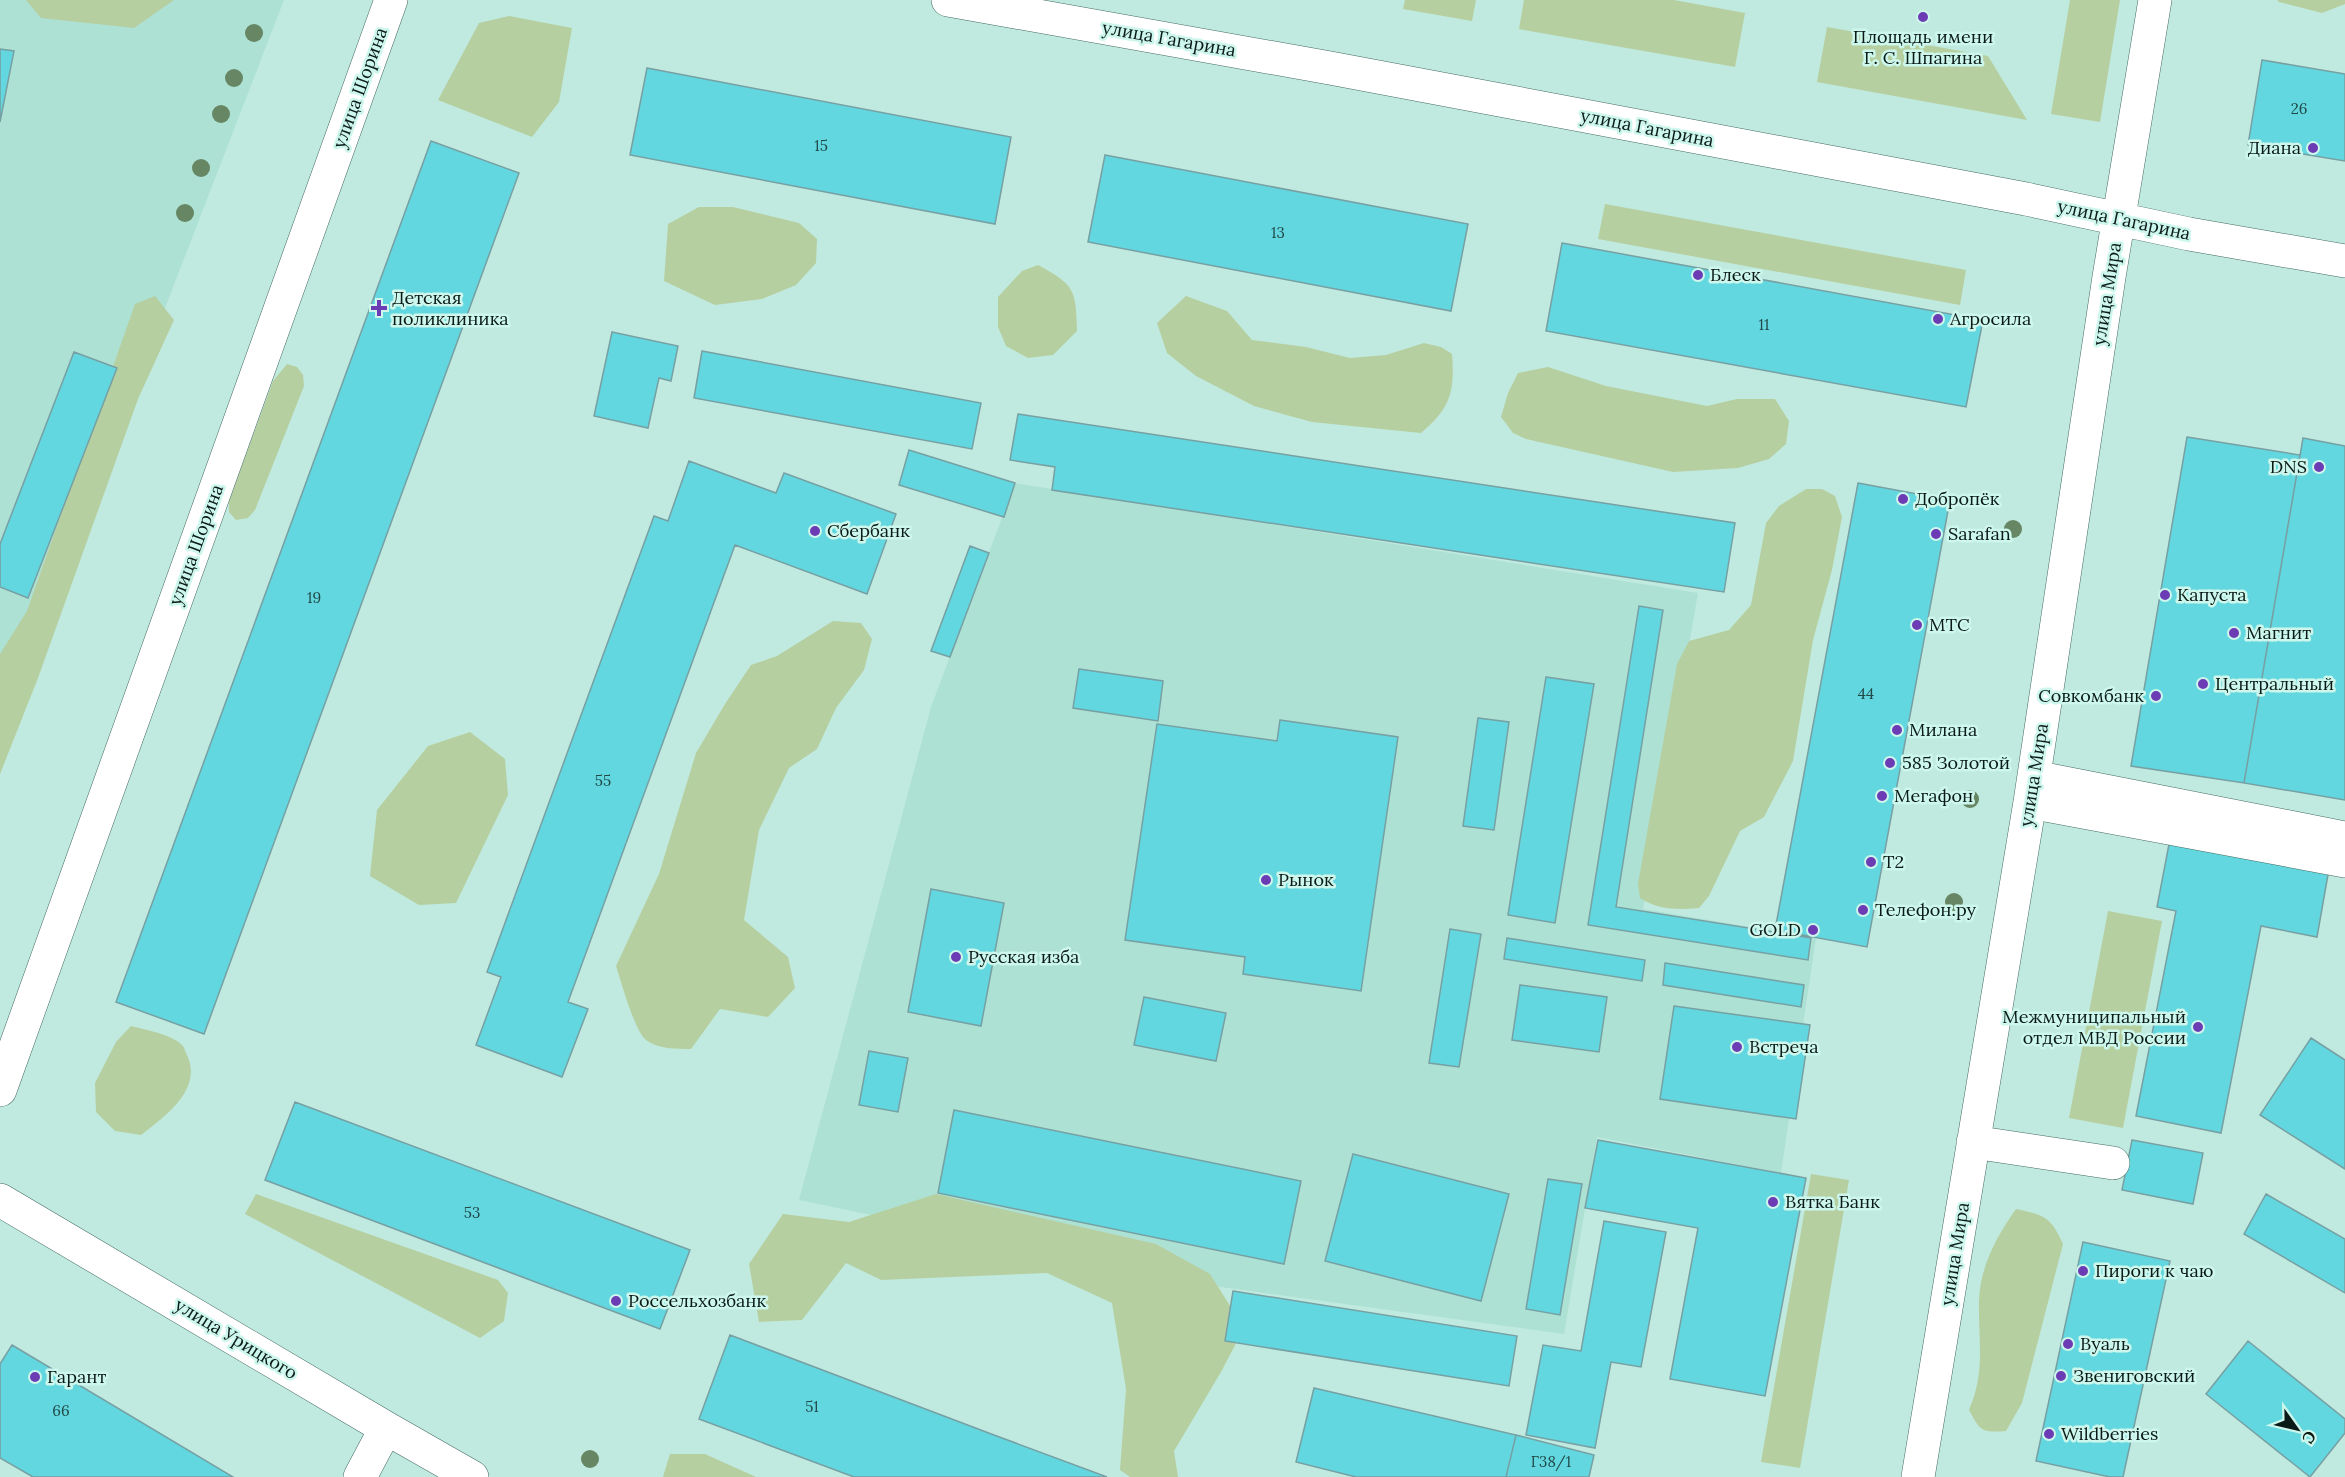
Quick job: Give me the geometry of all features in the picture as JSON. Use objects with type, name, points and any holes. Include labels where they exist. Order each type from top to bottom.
[{"type":"street","name":"улица Шорина","points":[[0,1090],[391,0]]},
{"type":"street","name":"улица Гагарина","points":[[948,0],[1330,68],[2119,218],[2189,234],[2345,261]]},
{"type":"street","name":"улица Мира","points":[[1918,1477],[2032,790],[2119,218],[2155,0]]},
{"type":"street","points":[[2032,790],[2345,838]]},
{"type":"street","points":[[2032,790],[2345,861]]},
{"type":"street","points":[[1973,1142],[2113,1163]]},
{"type":"street","name":"улица Урицкого","points":[[0,1200],[472,1477]]},
{"type":"street","points":[[360,1477],[386,1428]]},
{"type":"shaded area","points":[[0,0],[284,0],[0,735]]},
{"type":"shaded area","points":[[26,0],[174,0],[134,28],[41,18]]},
{"type":"shaded area","points":[[1405,0],[1476,0],[1472,21],[1403,9]]},
{"type":"shaded area","points":[[1524,0],[1674,0],[1745,13],[1735,67],[1519,29]]},
{"type":"shaded area","points":[[2070,0],[2120,0],[2100,122],[2051,114]]},
{"type":"shaded area","points":[[2277,0],[2345,0],[2345,4],[2322,13]]},
{"type":"shaded area","points":[[509,16],[572,28],[559,102],[532,137],[438,100],[479,23]]},
{"type":"shaded area","points":[[1827,27],[1988,56],[2027,120],[1817,82]]},
{"type":"shaded area","points":[[1605,204],[1966,270],[1960,305],[1598,239]]},
{"type":"shaded area","points":[[699,207],[733,207],[799,223],[817,239],[816,263],[796,285],[762,299],[715,305],[664,281],[668,224]]},
{"type":"shaded area","points":[[1038,265],[1060,278],[1071,290],[1076,306],[1077,331],[1053,355],[1028,358],[1006,346],[998,327],[998,297],[1022,271]]},
{"type":"shaded area","points":[[155,296],[174,320],[138,399],[38,678],[0,774],[0,654],[27,611],[135,304]]},
{"type":"shaded area","points":[[1186,296],[1227,311],[1252,340],[1306,347],[1350,358],[1386,355],[1424,343],[1441,347],[1452,354],[1453,368],[1448,399],[1438,416],[1421,433],[1312,422],[1254,406],[1196,376],[1167,353],[1157,323]]},
{"type":"shaded area","points":[[287,364],[297,367],[303,375],[304,386],[255,510],[248,518],[236,520],[229,512],[229,501],[273,381]]},
{"type":"shaded area","points":[[1548,367],[1606,386],[1707,406],[1737,399],[1775,399],[1789,421],[1786,444],[1769,459],[1738,468],[1673,472],[1526,439],[1513,433],[1501,417],[1508,393],[1518,373]]},
{"type":"shaded area","name":"Рынок","points":[[1015,483],[1698,593],[1643,909],[1816,938],[1781,1173],[1597,1137],[1564,1334],[1213,1286],[799,1200],[931,707]]},
{"type":"shaded area","points":[[1806,489],[1822,489],[1835,496],[1842,517],[1832,570],[1813,640],[1793,761],[1764,817],[1740,831],[1709,896],[1699,908],[1676,909],[1654,905],[1640,898],[1638,884],[1677,664],[1689,641],[1729,630],[1751,605],[1766,523],[1779,506]]},
{"type":"shaded area","points":[[833,621],[861,623],[872,639],[864,670],[836,708],[817,749],[789,768],[759,830],[744,920],[788,957],[795,988],[768,1017],[720,1009],[691,1049],[673,1049],[656,1045],[646,1040],[637,1027],[616,966],[659,874],[696,753],[751,665],[777,656]]},
{"type":"shaded area","points":[[470,732],[505,759],[508,795],[456,903],[419,905],[370,876],[377,810],[428,746]]},
{"type":"shaded area","points":[[2108,911],[2162,921],[2123,1128],[2069,1118]]},
{"type":"shaded area","points":[[131,1026],[158,1033],[178,1042],[184,1047],[191,1067],[190,1079],[179,1101],[141,1135],[115,1131],[96,1112],[95,1083],[116,1042]]},
{"type":"shaded area","points":[[1811,1174],[1849,1180],[1800,1468],[1761,1462]]},
{"type":"shaded area","points":[[256,1194],[498,1280],[508,1293],[504,1321],[480,1338],[245,1214]]},
{"type":"shaded area","points":[[936,1194],[1156,1244],[1210,1274],[1244,1328],[1174,1451],[1178,1477],[1130,1477],[1120,1470],[1126,1389],[1112,1303],[1047,1273],[881,1280],[846,1263],[802,1320],[759,1322],[749,1264],[783,1214],[849,1222]]},
{"type":"shaded area","points":[[2016,1209],[2034,1213],[2046,1219],[2055,1228],[2063,1244],[2022,1403],[2006,1431],[1992,1432],[1979,1426],[1969,1410],[1978,1382],[1980,1288],[1991,1252]]},
{"type":"shaded area","points":[[670,1454],[705,1454],[756,1477],[663,1477]]},
{"type":"building","points":[[0,49],[14,51],[0,122]]},
{"type":"building","points":[[2262,60],[2345,74],[2345,161],[2248,145]]},
{"type":"building","points":[[647,68],[1011,137],[995,224],[630,155]]},
{"type":"building","points":[[431,141],[519,173],[204,1034],[116,1002]]},
{"type":"building","points":[[1105,155],[1468,224],[1451,311],[1088,242]]},
{"type":"building","points":[[1562,243],[1983,320],[1966,407],[1546,331]]},
{"type":"building","points":[[612,332],[678,346],[671,381],[659,378],[648,428],[594,416]]},
{"type":"building","points":[[702,351],[981,403],[972,449],[694,398]]},
{"type":"building","points":[[74,352],[117,368],[28,598],[0,587],[0,544]]},
{"type":"building","points":[[1018,414],[1735,523],[1724,592],[1052,490],[1055,467],[1010,460]]},
{"type":"building","name":"Центральный","points":[[2187,437],[2300,455],[2244,783],[2131,766]]},
{"type":"building","name":"Центральный","points":[[2303,438],[2345,446],[2345,800],[2244,783]]},
{"type":"building","points":[[909,450],[1015,483],[1004,517],[899,485]]},
{"type":"building","points":[[689,461],[776,493],[784,473],[896,514],[867,594],[735,545],[568,1002],[588,1009],[562,1077],[476,1045],[501,977],[487,972],[654,516],[668,521]]},
{"type":"building","points":[[1858,483],[1950,500],[1867,947],[1775,930]]},
{"type":"building","points":[[970,546],[989,553],[950,657],[931,651]]},
{"type":"building","points":[[1639,606],[1663,610],[1616,907],[1811,938],[1808,960],[1588,925]]},
{"type":"building","points":[[1079,669],[1163,681],[1158,721],[1073,708]]},
{"type":"building","points":[[1546,677],[1594,684],[1555,923],[1508,915]]},
{"type":"building","points":[[1478,718],[1509,722],[1494,830],[1463,826]]},
{"type":"building","points":[[1280,720],[1398,737],[1361,991],[1243,974],[1245,957],[1125,940],[1157,724],[1277,741]]},
{"type":"building","name":"Межмуниципальный отдел МВД России","points":[[2170,839],[2329,869],[2317,937],[2261,926],[2221,1133],[2136,1116],[2176,911],[2157,907]]},
{"type":"building","name":"Русская изба","points":[[931,889],[1004,903],[981,1026],[908,1012]]},
{"type":"building","points":[[1450,929],[1481,934],[1459,1067],[1429,1063]]},
{"type":"building","points":[[1507,938],[1645,960],[1642,981],[1504,959]]},
{"type":"building","points":[[1665,963],[1804,985],[1801,1007],[1663,985]]},
{"type":"building","points":[[1520,985],[1607,997],[1599,1052],[1512,1040]]},
{"type":"building","points":[[1144,997],[1226,1013],[1216,1061],[1134,1045]]},
{"type":"building","name":"Встреча","points":[[1674,1006],[1810,1025],[1796,1119],[1660,1099]]},
{"type":"building","points":[[2311,1038],[2345,1060],[2345,1169],[2260,1115]]},
{"type":"building","points":[[869,1051],[908,1058],[898,1112],[859,1105]]},
{"type":"building","points":[[295,1102],[690,1250],[660,1329],[265,1180]]},
{"type":"building","points":[[954,1110],[1301,1181],[1284,1264],[938,1193]]},
{"type":"building","points":[[1598,1140],[1806,1178],[1765,1396],[1670,1379],[1698,1228],[1585,1208]]},
{"type":"building","points":[[2132,1140],[2203,1153],[2193,1204],[2122,1190]]},
{"type":"building","points":[[1353,1154],[1509,1194],[1481,1301],[1325,1261]]},
{"type":"building","points":[[1548,1179],[1582,1184],[1560,1315],[1526,1309]]},
{"type":"building","points":[[2266,1194],[2345,1239],[2345,1293],[2244,1234]]},
{"type":"building","points":[[1604,1221],[1666,1232],[1641,1367],[1611,1362],[1595,1448],[1526,1435],[1543,1345],[1581,1351]]},
{"type":"building","points":[[2083,1242],[2170,1261],[2123,1477],[2110,1477],[2036,1461]]},
{"type":"building","points":[[1233,1291],[1517,1336],[1509,1386],[1225,1341]]},
{"type":"building","points":[[730,1335],[1107,1477],[854,1477],[699,1419]]},
{"type":"building","points":[[2248,1341],[2345,1419],[2345,1433],[2310,1477],[2206,1394]]},
{"type":"building","points":[[12,1345],[233,1477],[33,1477],[0,1458],[0,1364]]},
{"type":"building","points":[[1314,1388],[1516,1435],[1506,1477],[1356,1477],[1296,1462]]},
{"type":"building","points":[[1516,1435],[1594,1455],[1589,1477],[1506,1477]]},
{"type":"place","name":"Площадь имени Г. С. Шпагина","points":[[1923,17]]},
{"type":"place","name":"Диана","points":[[2313,148]]},
{"type":"place","name":"Блеск","points":[[1698,275]]},
{"type":"place","name":"Детская поликлиника","points":[[379,308]]},
{"type":"place","name":"Агросила","points":[[1938,319]]},
{"type":"place","name":"DNS","points":[[2319,467]]},
{"type":"place","name":"Добропёк","points":[[1903,499]]},
{"type":"place","name":"Сбербанк","points":[[815,531]]},
{"type":"place","name":"Sarafan","points":[[1936,534]]},
{"type":"place","name":"Капуста","points":[[2165,595]]},
{"type":"place","name":"МТС","points":[[1917,625]]},
{"type":"place","name":"Магнит","points":[[2234,633]]},
{"type":"place","name":"Центральный","points":[[2203,684]]},
{"type":"place","name":"Совкомбанк","points":[[2156,696]]},
{"type":"place","name":"Милана","points":[[1897,730]]},
{"type":"place","name":"585 Золотой","points":[[1890,763]]},
{"type":"place","name":"Мегафон","points":[[1882,796]]},
{"type":"place","name":"Т2","points":[[1871,862]]},
{"type":"place","name":"Рынок","points":[[1266,880]]},
{"type":"place","name":"Телефон.ру","points":[[1863,910]]},
{"type":"place","name":"GOLD","points":[[1813,930]]},
{"type":"place","name":"Русская изба","points":[[956,957]]},
{"type":"place","name":"Межмуниципальный отдел МВД России","points":[[2198,1027]]},
{"type":"place","name":"Встреча","points":[[1737,1047]]},
{"type":"place","name":"Вятка Банк","points":[[1773,1202]]},
{"type":"place","name":"Пироги к чаю","points":[[2083,1271]]},
{"type":"place","name":"Россельхозбанк","points":[[616,1301]]},
{"type":"place","name":"Вуаль","points":[[2068,1344]]},
{"type":"place","name":"Звениговский","points":[[2061,1376]]},
{"type":"place","name":"Гарант","points":[[35,1377]]},
{"type":"place","name":"Wildberries","points":[[2049,1434]]}]
